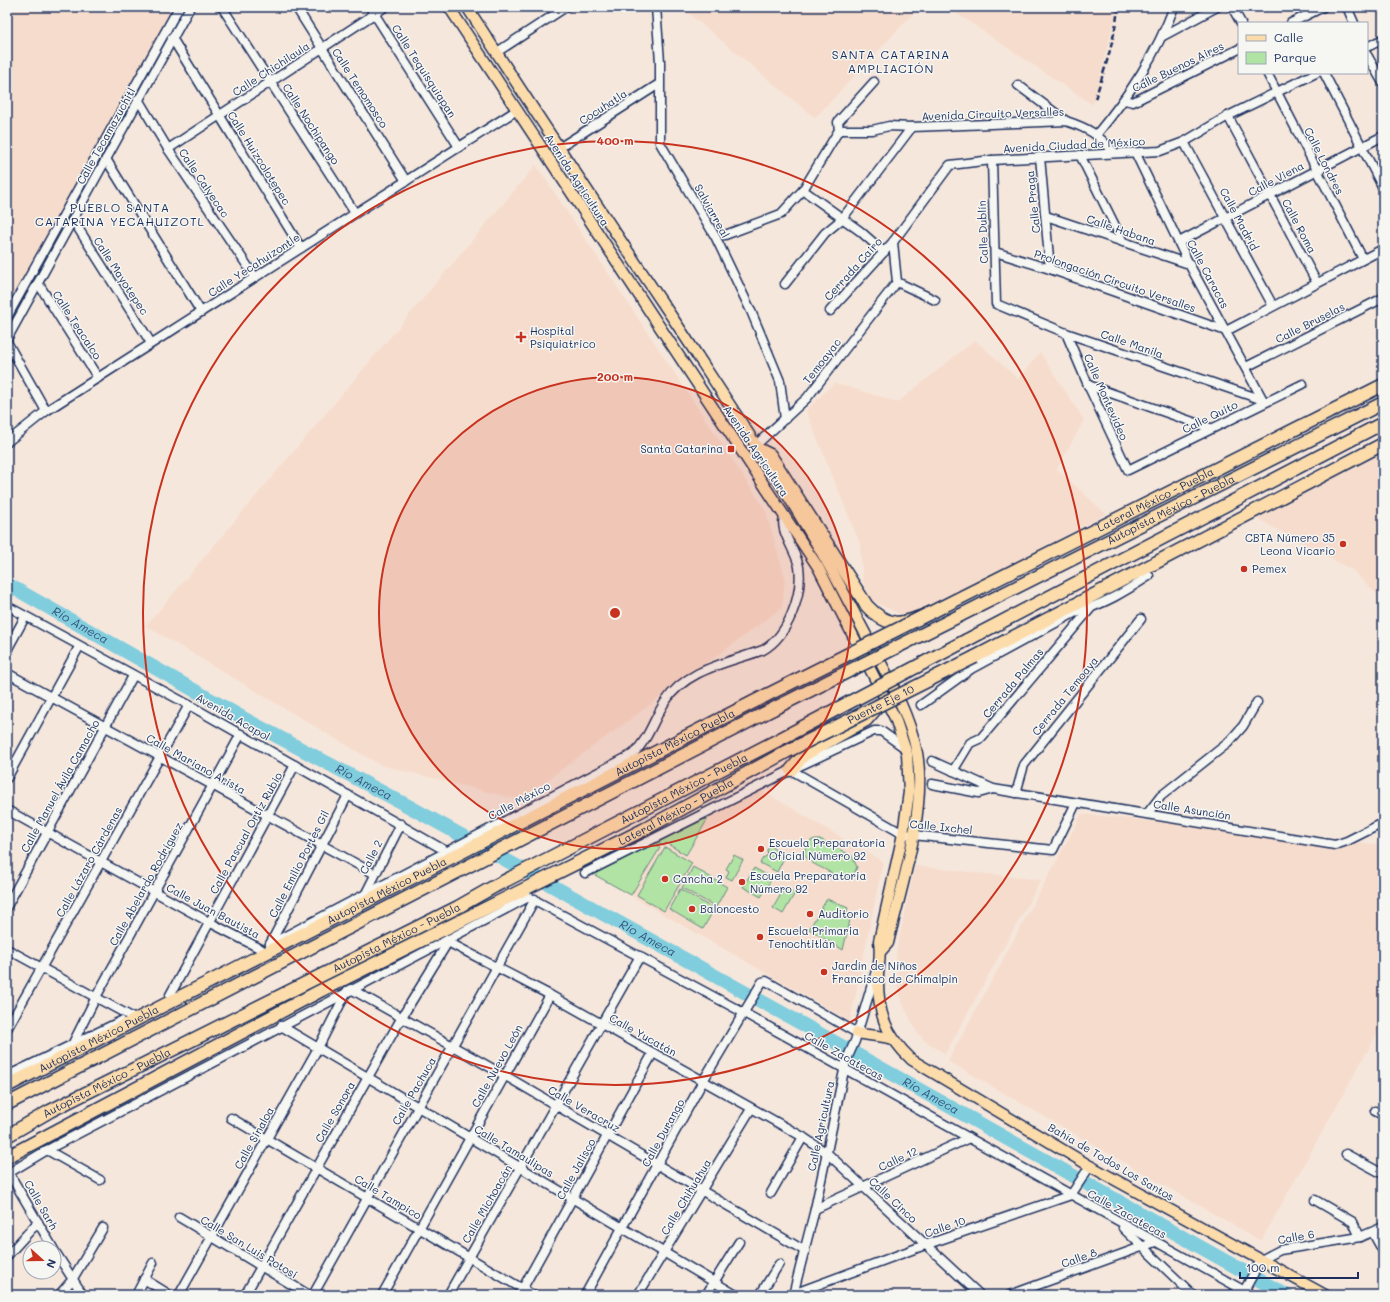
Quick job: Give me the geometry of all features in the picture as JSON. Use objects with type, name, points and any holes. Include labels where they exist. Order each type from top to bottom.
[{"type":"highway","name":"Lateral México - Puebla","points":[[928,614],[1074,540],[1200,479],[1383,385]]},
{"type":"highway","name":"Autopista México - Puebla","points":[[7,1104],[485,859],[513,843],[773,709],[1383,403]]},
{"type":"highway","name":"Autopista México - Puebla","points":[[967,640],[1383,423]]},
{"type":"highway","points":[[1061,616],[1383,444]]},
{"type":"highway","points":[[758,448],[770,455],[860,596],[874,613],[888,622],[900,624],[928,614]]},
{"type":"highway","name":"Autopista México Puebla","points":[[7,1086],[449,853],[928,614]]},
{"type":"highway","name":"Puente Eje 10","points":[[786,752],[975,657],[1061,616]]},
{"type":"highway","name":"Puente Eje 10","points":[[784,737],[967,640]]},
{"type":"highway","points":[[791,770],[804,755],[866,720],[879,705]]},
{"type":"highway","name":"Autopista México - Puebla","points":[[7,1136],[50,1112],[458,907],[549,858],[784,737]]},
{"type":"highway","name":"Lateral México - Puebla","points":[[318,992],[564,868],[643,830],[786,752]]},
{"type":"highway","points":[[7,1157],[318,992]]},
{"type":"main road","name":"Avenida Agricultura","points":[[449,7],[818,567],[895,718],[905,748],[909,792],[908,834]]},
{"type":"main road","name":"Avenida Agricultura","points":[[467,7],[758,448],[828,561],[906,716],[917,751],[920,774],[888,943],[881,951],[879,963]]},
{"type":"main road","name":"Bahía de Todos Los Santos","points":[[879,963],[878,989],[881,1017],[899,1048],[912,1060],[1088,1168],[1259,1263],[1325,1295]]},
{"type":"main road","points":[[856,1037],[878,1034],[894,1039]]},
{"type":"street","name":"Calle Tecamazuchitl","points":[[7,317],[179,7]]},
{"type":"street","name":"Calle Tecamazuchitl","points":[[7,339],[190,7]]},
{"type":"street","name":"Calle Nochipango","points":[[222,7],[355,213]]},
{"type":"street","name":"Calle Temomosco","points":[[296,7],[406,181]]},
{"type":"street","name":"Calle Chichilaula","points":[[168,149],[322,49],[372,10],[385,7]]},
{"type":"street","points":[[550,7],[555,14]]},
{"type":"street","points":[[497,52],[566,7]]},
{"type":"street","name":"Salviarreal","points":[[656,7],[660,62],[660,143],[716,238],[751,311],[780,381],[785,418]]},
{"type":"street","points":[[1097,134],[1125,100],[1163,36],[1174,7]]},
{"type":"street","points":[[1163,36],[1217,7]]},
{"type":"street","points":[[1232,7],[1240,22]]},
{"type":"street","points":[[1293,22],[1323,7]]},
{"type":"street","points":[[1347,7],[1354,22]]},
{"type":"street","name":"Calle Tequisquiapan","points":[[372,10],[459,147]]},
{"type":"street","name":"Calle Huizcolotepec","points":[[172,38],[301,248]]},
{"type":"street","points":[[1368,46],[1383,39]]},
{"type":"street","name":"Calle Buenos Aires","points":[[1125,100],[1133,102],[1238,50]]},
{"type":"street","points":[[1368,57],[1383,83]]},
{"type":"street","name":"Calle Londres","points":[[1267,74],[1363,259]]},
{"type":"street","name":"Avenida Ciudad de México","points":[[893,242],[950,165],[992,160],[1114,152],[1136,154],[1160,151],[1184,142],[1228,116],[1314,74]]},
{"type":"street","points":[[1325,74],[1383,188]]},
{"type":"street","points":[[725,235],[781,214],[803,190],[839,130],[838,122],[874,82]]},
{"type":"street","name":"Cocuhatla","points":[[559,148],[659,84]]},
{"type":"street","points":[[1018,85],[1066,121]]},
{"type":"street","name":"Calle Calyecac","points":[[138,99],[168,149],[255,277]]},
{"type":"street","name":"Calle Yecahuizontle","points":[[7,442],[46,411],[516,110]]},
{"type":"street","name":"Calle Roma","points":[[1228,116],[1317,283]]},
{"type":"street","name":"Avenida Circuito Versalles","points":[[839,130],[872,130],[890,126],[912,127],[1066,121],[1083,126],[1097,134],[1114,152]]},
{"type":"street","name":"Avenida Circuito Versalles","points":[[785,284],[825,233],[842,219],[912,127]]},
{"type":"street","name":"Calle Viena","points":[[1179,242],[1383,136]]},
{"type":"street","name":"Calle Madrid","points":[[1184,142],[1273,306]]},
{"type":"street","name":"Calle Caracas","points":[[1136,154],[1190,264],[1264,401]]},
{"type":"street","points":[[1080,155],[1122,242]]},
{"type":"street","name":"Calle Praga","points":[[1040,157],[1050,269]]},
{"type":"street","points":[[106,159],[201,312]]},
{"type":"street","name":"Calle Dublín","points":[[992,160],[996,304]]},
{"type":"street","points":[[803,190],[860,231],[884,252]]},
{"type":"street","name":"Calle Habana","points":[[1046,216],[1190,264]]},
{"type":"street","name":"Calle Mayotepec","points":[[73,220],[151,343]]},
{"type":"street","points":[[893,242],[896,282],[935,300]]},
{"type":"street","name":"Cerrada Cairo","points":[[830,311],[893,242]]},
{"type":"street","points":[[1226,331],[1383,249]]},
{"type":"street","name":"Prolongación Circuito Versalles","points":[[995,252],[1050,269],[1226,331]]},
{"type":"street","name":"Temoayac","points":[[758,448],[785,418],[807,398],[896,282]]},
{"type":"street","name":"Calle Teacalco","points":[[38,283],[98,378]]},
{"type":"street","points":[[19,296],[27,302]]},
{"type":"street","name":"Calle Bruselas","points":[[1246,367],[1383,298]]},
{"type":"street","name":"Calle Manila","points":[[996,304],[1066,333],[1264,401]]},
{"type":"street","name":"Calle Montevideo","points":[[1066,333],[1088,385],[1128,470]]},
{"type":"street","points":[[7,342],[46,411]]},
{"type":"street","name":"Calle Quito","points":[[1128,470],[1264,401],[1303,384]]},
{"type":"street","points":[[1088,385],[1210,428]]},
{"type":"street","name":"Calle México","points":[[497,830],[633,754],[649,736],[659,712],[675,689],[703,670],[762,650],[771,645],[779,636],[794,605],[799,581],[799,567],[796,556],[782,524],[785,515]]},
{"type":"street","points":[[921,705],[971,669],[1061,616],[1091,608],[1123,593],[1149,576]]},
{"type":"street","name":"Avenida Acapol","points":[[7,606],[79,647],[241,734],[401,824],[449,853]]},
{"type":"street","name":"Cerrada Palmas","points":[[953,771],[970,743],[981,738],[1091,608]]},
{"type":"street","points":[[7,650],[25,616]]},
{"type":"street","name":"Cerrada Temoaya","points":[[1016,793],[1024,765],[1141,619]]},
{"type":"street","points":[[7,778],[79,647]]},
{"type":"street","name":"Calle Mariano Arista","points":[[7,672],[51,698],[375,874]]},
{"type":"street","name":"Calle Manuel Ávila Camacho","points":[[7,906],[133,676]]},
{"type":"street","points":[[1147,814],[1161,796],[1236,735],[1257,702]]},
{"type":"street","name":"Calle Lázaro Cárdenas","points":[[7,1029],[189,705]]},
{"type":"street","points":[[584,873],[791,770],[874,731],[881,731],[905,748]]},
{"type":"street","name":"Calle Abelardo Rodríguez","points":[[72,1045],[96,997],[241,734]]},
{"type":"street","name":"Calle Asunción","points":[[932,761],[993,789],[1335,845],[1347,842],[1383,824]]},
{"type":"street","name":"Calle Pascual Ortiz Rubio","points":[[170,996],[295,765]]},
{"type":"street","name":"Calle Ixchel","points":[[791,770],[908,834],[1053,850],[1076,803]]},
{"type":"street","name":"Calle Asunción","points":[[932,784],[979,792],[993,789]]},
{"type":"street","name":"Calle Emilio Portes Gil","points":[[270,944],[320,845],[348,795]]},
{"type":"street","name":"Calle Juan Bautista","points":[[7,810],[101,863],[261,949]]},
{"type":"street","name":"Calle 2","points":[[366,897],[375,874],[401,824]]},
{"type":"street","name":"Autopista México Puebla","points":[[7,1076],[170,996],[270,944],[366,897],[415,868],[449,853]]},
{"type":"street","points":[[8,1174],[47,1150],[322,1004],[532,898]]},
{"type":"street","name":"Calle Zacatecas","points":[[532,898],[640,956],[746,1010],[845,1065],[969,1138],[1252,1295]]},
{"type":"street","name":"Calle Pachuca","points":[[313,1295],[366,1197],[496,968],[532,898]]},
{"type":"street","name":"Calle Yucatán","points":[[447,941],[602,1024],[803,1137],[827,1153]]},
{"type":"street","name":"Calle Sonora","points":[[245,1295],[402,1017],[447,941]]},
{"type":"street","points":[[7,949],[130,1016]]},
{"type":"street","name":"Calle Michoacán","points":[[448,1295],[640,956]]},
{"type":"street","name":"Calle Agricultura","points":[[793,1294],[815,1209],[845,1065],[856,1037],[879,963]]},
{"type":"street","name":"Calle Durango","points":[[585,1295],[703,1081],[760,985],[766,981],[856,1037]]},
{"type":"street","name":"Calle Veracruz","points":[[349,990],[402,1017],[504,1075],[805,1251]]},
{"type":"street","name":"Calle Sinaloa","points":[[179,1295],[349,990]]},
{"type":"street","points":[[318,992],[322,1004]]},
{"type":"street","name":"Calle Nuevo León","points":[[382,1295],[550,995]]},
{"type":"street","name":"Calle Tamaulipas","points":[[281,1026],[736,1295]]},
{"type":"street","name":"Calle Jalisco","points":[[521,1292],[653,1054]]},
{"type":"street","name":"Calle Chihuahua","points":[[638,1295],[665,1253],[751,1109]]},
{"type":"street","name":"Calle Tampico","points":[[231,1118],[317,1167],[419,1229],[470,1257],[521,1292],[533,1295]]},
{"type":"street","points":[[771,1193],[803,1137]]},
{"type":"street","name":"Calle 12","points":[[815,1209],[969,1138]]},
{"type":"street","points":[[47,1150],[100,1180]]},
{"type":"street","name":"Calle Cinco","points":[[827,1153],[980,1295]]},
{"type":"street","points":[[1346,1154],[1383,1174]]},
{"type":"street","points":[[1071,1195],[1088,1168]]},
{"type":"street","name":"Calle Sarh","points":[[8,1174],[49,1240]]},
{"type":"street","name":"Calle 10","points":[[793,1294],[925,1245],[1071,1195]]},
{"type":"street","points":[[1315,1200],[1352,1222],[1360,1237]]},
{"type":"street","name":"Calle San Luis Potosí","points":[[179,1217],[309,1295]]},
{"type":"street","points":[[1113,1219],[1193,1295]]},
{"type":"street","points":[[7,1256],[38,1222]]},
{"type":"street","name":"Calle 6","points":[[1259,1263],[1280,1250],[1360,1237],[1373,1233],[1383,1227]]},
{"type":"street","points":[[59,1295],[72,1280],[104,1228]]},
{"type":"street","points":[[1373,1233],[1383,1251]]},
{"type":"street","points":[[706,1295],[739,1242]]},
{"type":"street","name":"Calle 8","points":[[1010,1295],[1155,1242]]},
{"type":"street","name":"Calle Sarh","points":[[62,1263],[83,1295]]},
{"type":"street","points":[[136,1295],[153,1263]]},
{"type":"street","points":[[1231,1295],[1244,1290],[1259,1263]]},
{"type":"street","points":[[760,1295],[779,1264]]},
{"type":"street","points":[[144,1279],[170,1295]]},
{"type":"shaded area","points":[[7,7],[174,7],[7,305]]},
{"type":"shaded area","points":[[681,7],[919,7],[815,118]]},
{"type":"shaded area","points":[[947,7],[1117,7],[1093,105]]},
{"type":"shaded area","name":"Hospital Psiquiatrico","points":[[536,165],[765,509],[785,577],[782,608],[520,800],[380,765],[146,626]]},
{"type":"shaded area","points":[[975,340],[1018,379],[1040,352],[1084,420],[1057,469],[1106,514],[925,611],[908,616],[873,601],[863,583],[860,544],[806,411],[834,383],[898,402]]},
{"type":"shaded area","name":"CBTA Número 35 Leona Vicario","points":[[1383,453],[1383,600],[1352,570],[1256,518]]},
{"type":"shaded area","name":"Escuela Preparatoria Número 92","points":[[761,790],[883,862],[850,1021],[593,874]]},
{"type":"shaded area","points":[[1082,814],[1383,845],[1383,1023],[1261,1241],[948,1061]]},
{"type":"shaded area","points":[[915,866],[1041,880],[945,1054],[924,1040],[917,1032],[902,1002],[898,985],[896,953]]},
{"type":"green space","points":[[709,817],[686,855],[666,843],[664,846],[659,844],[657,846],[660,848],[631,895],[593,874]]},
{"type":"green space","points":[[815,839],[820,839],[852,856],[857,867],[852,875],[846,878],[839,877],[810,862],[805,855],[805,851],[810,842]]},
{"type":"green space","points":[[770,845],[784,858],[777,872],[760,863],[763,858],[768,855],[767,850]]},
{"type":"green space","name":"Cancha 2","points":[[665,847],[692,863],[664,911],[637,895]]},
{"type":"green space","points":[[734,855],[743,860],[732,880],[726,877],[729,871],[726,869]]},
{"type":"green space","points":[[693,867],[727,887],[716,907],[682,888]]},
{"type":"green space","points":[[754,868],[772,878],[761,897],[743,887]]},
{"type":"green space","points":[[785,887],[795,893],[783,914],[773,908]]},
{"type":"green space","name":"Baloncesto","points":[[680,889],[714,909],[703,929],[669,909]]},
{"type":"green space","points":[[827,899],[848,908],[846,913],[851,915],[843,950],[809,929]]},
{"type":"waterway","name":"Río Ameca","points":[[7,584],[252,723],[410,807],[813,1030],[1286,1295]]},
{"type":"railway","points":[[1095,99],[1112,42],[1118,7]]},
{"type":"place","name":"Hospital Psiquiatrico","points":[[521,337]]},
{"type":"place","name":"Santa Catarina","points":[[731,449]]},
{"type":"place","name":"CBTA Número 35 Leona Vicario","points":[[1343,544]]},
{"type":"place","name":"Pemex","points":[[1244,569]]},
{"type":"place","name":"Escuela Preparatoria Oficial Número 92","points":[[761,849]]},
{"type":"place","name":"Cancha 2","points":[[665,879]]},
{"type":"place","name":"Escuela Preparatoria Número 92","points":[[742,882]]},
{"type":"place","name":"Baloncesto","points":[[692,909]]},
{"type":"place","name":"Auditorio","points":[[810,914]]},
{"type":"place","name":"Escuela Primaria Tenochtitlán","points":[[760,937]]},
{"type":"place","name":"Jardín de Niños Francisco de Chimalpin","points":[[824,972]]},
{"type":"district","name":"SANTA CATARINA AMPLIACIÓN","points":[[891,62]]},
{"type":"district","name":"PUEBLO SANTA CATARINA YECAHUIZOTL","points":[[120,215]]}]
